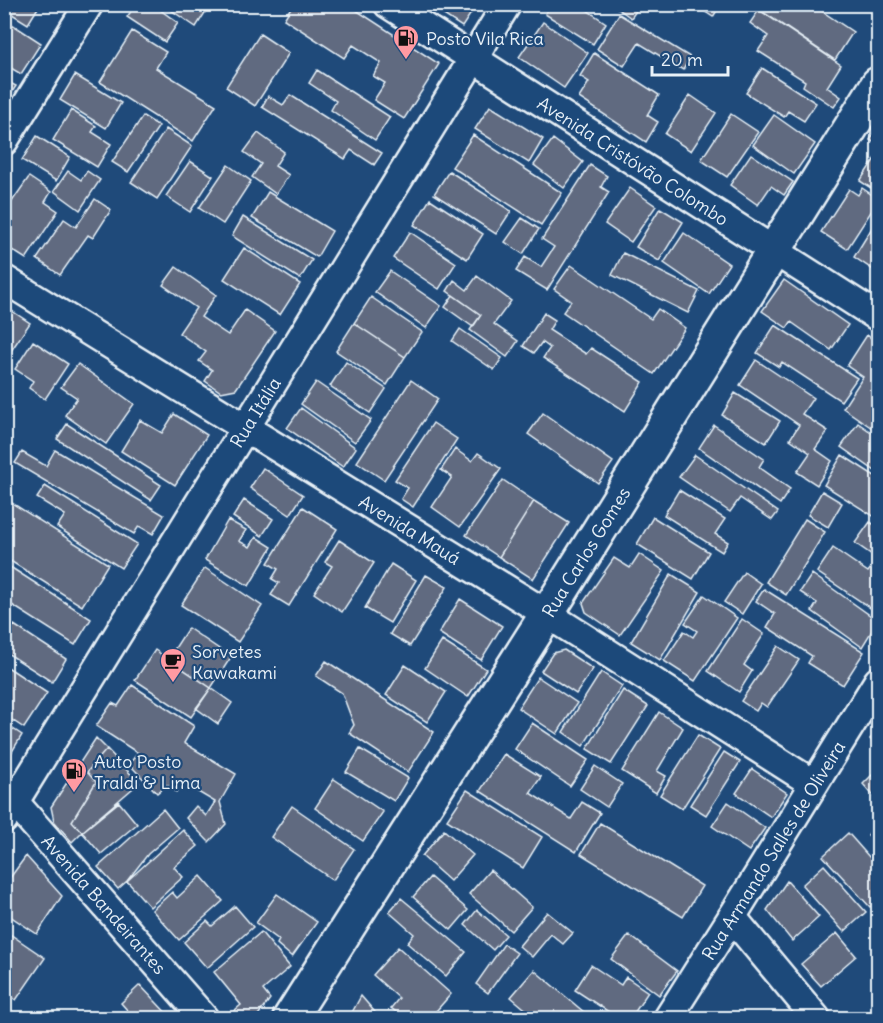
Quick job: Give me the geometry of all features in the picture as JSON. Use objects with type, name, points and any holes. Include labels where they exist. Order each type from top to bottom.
[{"type":"street","points":[[4,141],[89,4]]},
{"type":"street","name":"Avenida Cristóvão Colombo","points":[[388,4],[879,317]]},
{"type":"street","name":"Rua Itália","points":[[8,804],[507,4]]},
{"type":"street","name":"Rua Carlos Gomes","points":[[290,1018],[879,84]]},
{"type":"street","name":"Avenida Mauá","points":[[4,279],[546,614],[814,784]]},
{"type":"street","name":"Rua Armando Salles de Oliveira","points":[[668,1018],[879,681]]},
{"type":"street","name":"Avenida Bandeirantes","points":[[8,804],[204,1018]]},
{"type":"street","points":[[732,917],[816,1018]]},
{"type":"building","points":[[4,4],[37,4],[39,6],[28,24],[4,9]]},
{"type":"building","points":[[136,4],[152,4],[178,23],[165,42],[127,17]]},
{"type":"building","points":[[162,4],[203,4],[208,8],[196,27]]},
{"type":"building","name":"Posto Vila Rica","points":[[293,4],[347,4],[439,64],[404,119],[374,100],[385,83],[373,76],[381,63],[353,45],[344,58],[284,19]]},
{"type":"building","points":[[427,4],[477,4],[462,27]]},
{"type":"building","points":[[551,4],[578,4],[606,23],[593,44],[545,14]]},
{"type":"building","points":[[612,4],[641,4],[631,18]]},
{"type":"building","points":[[645,4],[659,4],[654,11]]},
{"type":"building","points":[[708,4],[721,4],[713,17],[704,11]]},
{"type":"building","points":[[751,4],[811,4],[853,32],[835,60]]},
{"type":"building","points":[[759,10],[841,65],[827,87],[841,97],[834,107],[803,86],[805,81],[758,51],[768,36],[750,23]]},
{"type":"building","points":[[619,14],[690,57],[683,70],[639,43],[624,66],[597,49]]},
{"type":"building","points":[[4,19],[41,43],[21,74],[4,64]]},
{"type":"building","points":[[543,22],[588,53],[564,88],[519,57]]},
{"type":"building","points":[[132,31],[166,52],[156,68],[216,105],[193,141],[100,82]]},
{"type":"building","points":[[260,34],[289,53],[255,106],[226,87]]},
{"type":"building","points":[[594,53],[659,95],[647,115],[658,122],[646,142],[579,98],[589,82],[580,76]]},
{"type":"building","points":[[762,68],[816,103],[804,121],[788,111],[784,117],[746,93]]},
{"type":"building","points":[[317,70],[390,117],[375,140],[331,110],[336,101],[309,83]]},
{"type":"building","points":[[75,75],[121,103],[106,128],[60,100]]},
{"type":"building","points":[[4,80],[16,86],[6,101],[4,100]]},
{"type":"building","points":[[290,95],[382,153],[374,165],[351,150],[345,159],[262,107],[268,96],[283,105]]},
{"type":"building","points":[[690,95],[716,113],[691,151],[665,134]]},
{"type":"building","points":[[490,106],[543,139],[529,163],[475,129]]},
{"type":"building","points":[[71,110],[96,126],[92,132],[111,144],[97,167],[53,140]]},
{"type":"building","points":[[731,114],[758,132],[727,177],[701,160]]},
{"type":"building","points":[[774,115],[815,144],[794,174],[753,145]]},
{"type":"building","points":[[143,116],[159,126],[128,172],[112,162]]},
{"type":"building","points":[[878,126],[878,145],[870,140]]},
{"type":"building","points":[[166,129],[192,146],[157,199],[131,182]]},
{"type":"building","points":[[258,133],[284,152],[275,166],[289,175],[276,194],[252,177],[261,164],[244,152]]},
{"type":"building","points":[[473,135],[562,193],[541,225],[452,167]]},
{"type":"building","points":[[37,136],[70,157],[56,181],[22,160]]},
{"type":"building","points":[[553,139],[583,162],[564,188],[534,165]]},
{"type":"building","points":[[751,154],[793,182],[784,195],[771,186],[758,205],[730,185]]},
{"type":"building","points":[[878,154],[878,184],[874,190],[860,181]]},
{"type":"building","points":[[190,161],[213,176],[190,212],[166,196]]},
{"type":"building","points":[[228,165],[251,181],[223,224],[199,208]]},
{"type":"building","points":[[590,165],[607,176],[601,187],[609,192],[547,290],[516,271],[525,257],[541,267],[554,247],[542,239]]},
{"type":"building","points":[[68,171],[81,180],[87,171],[100,180],[80,210],[54,191]]},
{"type":"building","points":[[449,171],[511,211],[496,234],[434,194]]},
{"type":"building","points":[[29,177],[51,192],[45,202],[58,211],[26,259],[4,245],[4,213]]},
{"type":"building","points":[[630,188],[656,206],[631,242],[605,224]]},
{"type":"building","points":[[862,188],[878,199],[878,210],[874,207],[847,249],[821,232],[849,189],[858,195]]},
{"type":"building","points":[[268,192],[332,231],[317,257],[252,218]]},
{"type":"building","points":[[95,199],[111,210],[93,238],[88,235],[60,275],[37,259],[64,219],[76,227]]},
{"type":"building","points":[[430,199],[483,234],[467,259],[414,225]]},
{"type":"building","points":[[660,208],[683,222],[659,261],[636,247]]},
{"type":"building","points":[[243,217],[312,260],[300,279],[232,236]]},
{"type":"building","points":[[522,218],[539,229],[523,254],[505,242]]},
{"type":"building","points":[[878,218],[878,273],[854,257]]},
{"type":"building","points":[[410,232],[456,263],[439,289],[393,258]]},
{"type":"building","points":[[684,233],[729,264],[709,294],[664,263]]},
{"type":"building","points":[[244,248],[300,284],[280,315],[224,279]]},
{"type":"building","points":[[623,253],[699,291],[688,313],[612,275]]},
{"type":"building","points":[[571,265],[651,319],[658,309],[685,328],[654,374],[563,312],[571,301],[554,289]]},
{"type":"building","points":[[176,267],[216,295],[201,317],[228,335],[245,310],[275,331],[236,389],[221,392],[205,381],[212,370],[199,361],[206,352],[179,333],[196,308],[163,285]]},
{"type":"building","points":[[390,271],[441,306],[426,328],[375,292]]},
{"type":"building","points":[[477,276],[511,301],[494,324],[518,341],[507,357],[470,330],[481,315],[447,291],[454,280],[467,290]]},
{"type":"building","points":[[784,280],[848,325],[831,350],[791,322],[787,328],[762,311]]},
{"type":"building","points":[[453,295],[481,315],[473,327],[445,307]]},
{"type":"building","points":[[371,297],[422,332],[405,357],[354,323]]},
{"type":"building","points":[[6,307],[30,323],[4,361],[4,309]]},
{"type":"building","points":[[544,313],[555,320],[549,330],[586,354],[591,348],[643,382],[625,411],[543,358],[550,348],[542,342],[534,353],[523,346]]},
{"type":"building","points":[[354,323],[405,357],[387,385],[336,351]]},
{"type":"building","points":[[775,325],[857,378],[841,401],[782,362],[779,367],[757,353]]},
{"type":"building","points":[[460,329],[502,358],[494,370],[452,341]]},
{"type":"building","points":[[867,335],[878,343],[878,418],[872,428],[843,408],[863,377],[847,366]]},
{"type":"building","points":[[33,341],[68,364],[45,399],[29,388],[33,381],[15,369]]},
{"type":"building","points":[[756,360],[813,398],[802,414],[828,431],[815,449],[832,461],[817,485],[797,472],[810,453],[790,439],[799,425],[740,385]]},
{"type":"building","points":[[346,362],[386,389],[370,413],[330,386]]},
{"type":"building","points":[[78,364],[134,404],[106,444],[65,415],[77,398],[61,387]]},
{"type":"building","points":[[411,380],[438,399],[384,480],[357,462]]},
{"type":"building","points":[[316,382],[371,420],[355,442],[301,404]]},
{"type":"building","points":[[735,393],[780,421],[766,443],[722,415]]},
{"type":"building","points":[[301,408],[356,448],[343,467],[287,428]]},
{"type":"building","points":[[543,413],[613,462],[598,483],[528,434]]},
{"type":"building","points":[[174,414],[207,435],[175,485],[121,451],[140,420],[162,433]]},
{"type":"building","points":[[433,423],[457,439],[413,507],[401,499],[408,488],[395,480]]},
{"type":"building","points":[[858,423],[878,437],[878,473],[841,447]]},
{"type":"building","points":[[67,424],[161,485],[151,500],[57,439]]},
{"type":"building","points":[[714,425],[764,459],[759,467],[790,489],[780,504],[699,448]]},
{"type":"building","points":[[455,449],[472,461],[478,453],[501,469],[460,527],[432,507],[452,477],[441,470]]},
{"type":"building","points":[[55,450],[164,515],[153,534],[139,526],[134,534],[15,463],[22,452],[46,466]]},
{"type":"building","points":[[695,455],[778,512],[772,520],[740,498],[730,512],[679,477]]},
{"type":"building","points":[[842,455],[878,478],[878,519],[824,485]]},
{"type":"building","points":[[263,468],[303,495],[290,515],[250,488]]},
{"type":"building","points":[[503,480],[534,501],[499,557],[466,535]]},
{"type":"building","points":[[45,486],[137,544],[121,568],[57,527],[65,515],[37,498]]},
{"type":"building","points":[[679,490],[725,519],[715,534],[728,542],[722,552],[664,515]]},
{"type":"building","points":[[822,491],[842,503],[828,527],[808,515]]},
{"type":"building","points":[[4,498],[108,564],[82,606],[4,557]]},
{"type":"building","points":[[244,500],[273,519],[262,536],[233,517]]},
{"type":"building","points":[[534,501],[569,523],[533,579],[499,557]]},
{"type":"building","points":[[303,507],[337,529],[289,606],[271,595],[279,583],[272,579],[278,569],[268,563]]},
{"type":"building","points":[[653,517],[709,552],[693,579],[637,544]]},
{"type":"building","points":[[805,519],[825,532],[786,595],[766,582]]},
{"type":"building","points":[[228,520],[246,530],[239,541],[250,547],[256,537],[272,547],[249,586],[205,560]]},
{"type":"building","points":[[870,522],[878,527],[878,559],[855,543]]},
{"type":"building","points":[[339,540],[374,563],[342,612],[314,593],[332,566],[325,562]]},
{"type":"building","points":[[833,548],[868,572],[874,564],[878,567],[878,613],[817,572]]},
{"type":"building","points":[[639,554],[664,571],[620,635],[586,612],[583,603],[614,558],[630,568]]},
{"type":"building","points":[[4,563],[91,619],[75,645],[4,600]]},
{"type":"building","points":[[391,564],[416,580],[390,623],[365,608]]},
{"type":"building","points":[[205,568],[262,606],[238,642],[181,605]]},
{"type":"building","points":[[744,572],[761,584],[742,614],[724,602]]},
{"type":"building","points":[[671,574],[700,592],[660,660],[631,642]]},
{"type":"building","points":[[812,574],[878,621],[862,647],[812,611],[817,603],[800,592]]},
{"type":"building","points":[[426,575],[447,587],[410,646],[390,634]]},
{"type":"building","points":[[764,589],[864,652],[843,685],[808,663],[812,656],[767,627],[775,614],[756,601]]},
{"type":"building","points":[[704,595],[737,618],[695,681],[664,661],[684,631],[693,637],[697,631],[685,623]]},
{"type":"building","points":[[460,599],[502,626],[481,660],[439,633]]},
{"type":"building","points":[[742,619],[764,634],[744,665],[752,671],[739,692],[708,671]]},
{"type":"building","points":[[14,625],[66,659],[52,682],[4,651],[4,639]]},
{"type":"building","points":[[188,628],[231,657],[211,688],[168,659]]},
{"type":"building","points":[[442,641],[486,669],[468,697],[425,668]]},
{"type":"building","points":[[778,646],[799,660],[767,707],[761,703],[756,711],[741,701]]},
{"type":"building","name":"Sorvetes Kawakami","points":[[155,650],[211,688],[191,717],[135,680]]},
{"type":"building","points":[[564,650],[593,669],[576,694],[541,671],[553,653]]},
{"type":"building","points":[[326,661],[434,732],[408,772],[349,733],[354,725],[342,693],[316,676]]},
{"type":"building","points":[[405,665],[446,692],[427,722],[386,695]]},
{"type":"building","points":[[6,666],[47,693],[24,728],[9,718],[12,714],[4,708],[4,668]]},
{"type":"building","points":[[601,672],[622,686],[583,746],[563,732]]},
{"type":"building","points":[[538,677],[577,703],[557,734],[518,708]]},
{"type":"building","points":[[132,685],[194,726],[184,743],[236,774],[220,802],[226,824],[209,842],[186,818],[196,806],[206,816],[215,802],[183,783],[176,792],[167,785],[157,793],[129,764],[138,753],[96,726],[112,703],[118,706]]},
{"type":"building","points":[[211,688],[232,703],[218,724],[196,708]]},
{"type":"building","points":[[623,690],[648,706],[611,764],[587,749]]},
{"type":"building","points":[[659,712],[683,728],[657,771],[666,776],[656,793],[622,771]]},
{"type":"building","points":[[4,723],[22,735],[7,760],[4,756]]},
{"type":"building","points":[[532,723],[588,760],[570,786],[515,749]]},
{"type":"building","points":[[878,730],[878,748],[870,739]]},
{"type":"building","points":[[698,735],[720,749],[682,809],[660,795]]},
{"type":"building","name":"Auto Posto Traldi & Lima","points":[[96,738],[107,749],[87,772],[96,782],[72,821],[82,832],[72,842],[54,821],[51,807]]},
{"type":"building","points":[[107,749],[139,783],[82,832],[72,821],[96,782],[87,772]]},
{"type":"building","points":[[360,749],[408,778],[394,801],[346,772]]},
{"type":"building","points":[[724,752],[740,762],[706,815],[690,805]]},
{"type":"building","points":[[504,754],[541,777],[530,793],[571,819],[582,802],[600,813],[576,852],[480,791]]},
{"type":"building","points":[[595,766],[622,784],[607,807],[580,789]]},
{"type":"building","points":[[752,769],[787,793],[771,817],[736,793]]},
{"type":"building","points":[[878,769],[878,801],[863,784]]},
{"type":"building","points":[[334,779],[383,812],[363,841],[315,808]]},
{"type":"building","points":[[467,790],[542,837],[523,868],[447,820]]},
{"type":"building","points":[[119,802],[137,824],[101,854],[82,832]]},
{"type":"building","points":[[728,802],[765,828],[749,851],[712,826]]},
{"type":"building","points":[[292,806],[354,849],[333,880],[271,837]]},
{"type":"building","points":[[163,809],[178,828],[148,854],[118,889],[98,867]]},
{"type":"building","points":[[878,820],[878,844],[868,835]]},
{"type":"building","points":[[600,823],[702,886],[683,917],[581,854]]},
{"type":"building","points":[[183,830],[198,846],[174,867],[183,877],[150,907],[127,881]]},
{"type":"building","points":[[444,830],[473,855],[450,881],[422,856]]},
{"type":"building","points":[[848,833],[878,867],[878,900],[870,907],[823,856]]},
{"type":"building","points":[[26,856],[62,896],[37,934],[4,912],[4,886]]},
{"type":"building","points":[[824,865],[866,912],[844,932],[802,885]]},
{"type":"building","points":[[490,870],[532,907],[511,931],[469,894]]},
{"type":"building","points":[[201,876],[223,901],[179,940],[152,910],[172,892],[177,898]]},
{"type":"building","points":[[430,877],[468,910],[451,930],[413,897]]},
{"type":"building","points":[[787,881],[819,917],[792,941],[767,910]]},
{"type":"building","points":[[277,894],[317,922],[292,957],[277,944],[279,940],[256,923]]},
{"type":"building","points":[[401,898],[466,952],[446,976],[407,943],[414,934],[389,912]]},
{"type":"building","points":[[235,906],[253,927],[207,968],[184,942],[207,921],[212,926]]},
{"type":"building","points":[[477,910],[506,935],[493,950],[465,925]]},
{"type":"building","points":[[547,912],[573,933],[563,944],[551,934],[532,957],[519,946]]},
{"type":"building","points":[[4,930],[45,958],[16,1000],[4,992]]},
{"type":"building","points":[[261,932],[290,967],[263,990],[270,999],[256,1018],[233,1018],[229,1015],[241,1005],[214,972]]},
{"type":"building","points":[[837,933],[856,956],[821,986],[801,964]]},
{"type":"building","points":[[629,935],[677,971],[659,995],[611,959]]},
{"type":"building","points":[[504,944],[517,953],[488,993],[476,984]]},
{"type":"building","points":[[398,947],[451,994],[430,1018],[404,1018],[391,1008],[399,998],[373,975]]},
{"type":"building","points":[[591,965],[621,985],[626,977],[648,992],[631,1018],[618,1018],[575,990]]},
{"type":"building","points":[[534,970],[591,1018],[536,1018],[511,997]]},
{"type":"building","points":[[140,985],[171,1018],[126,1018],[123,1015],[128,1011],[121,1003]]},
{"type":"building","points":[[361,996],[380,1018],[349,1018]]},
{"type":"building","points":[[4,1003],[17,1018],[4,1018]]},
{"type":"place","name":"Posto Vila Rica","points":[[406,61]]},
{"type":"place","name":"Sorvetes Kawakami","points":[[173,684]]},
{"type":"place","name":"Auto Posto Traldi & Lima","points":[[74,794]]}]
